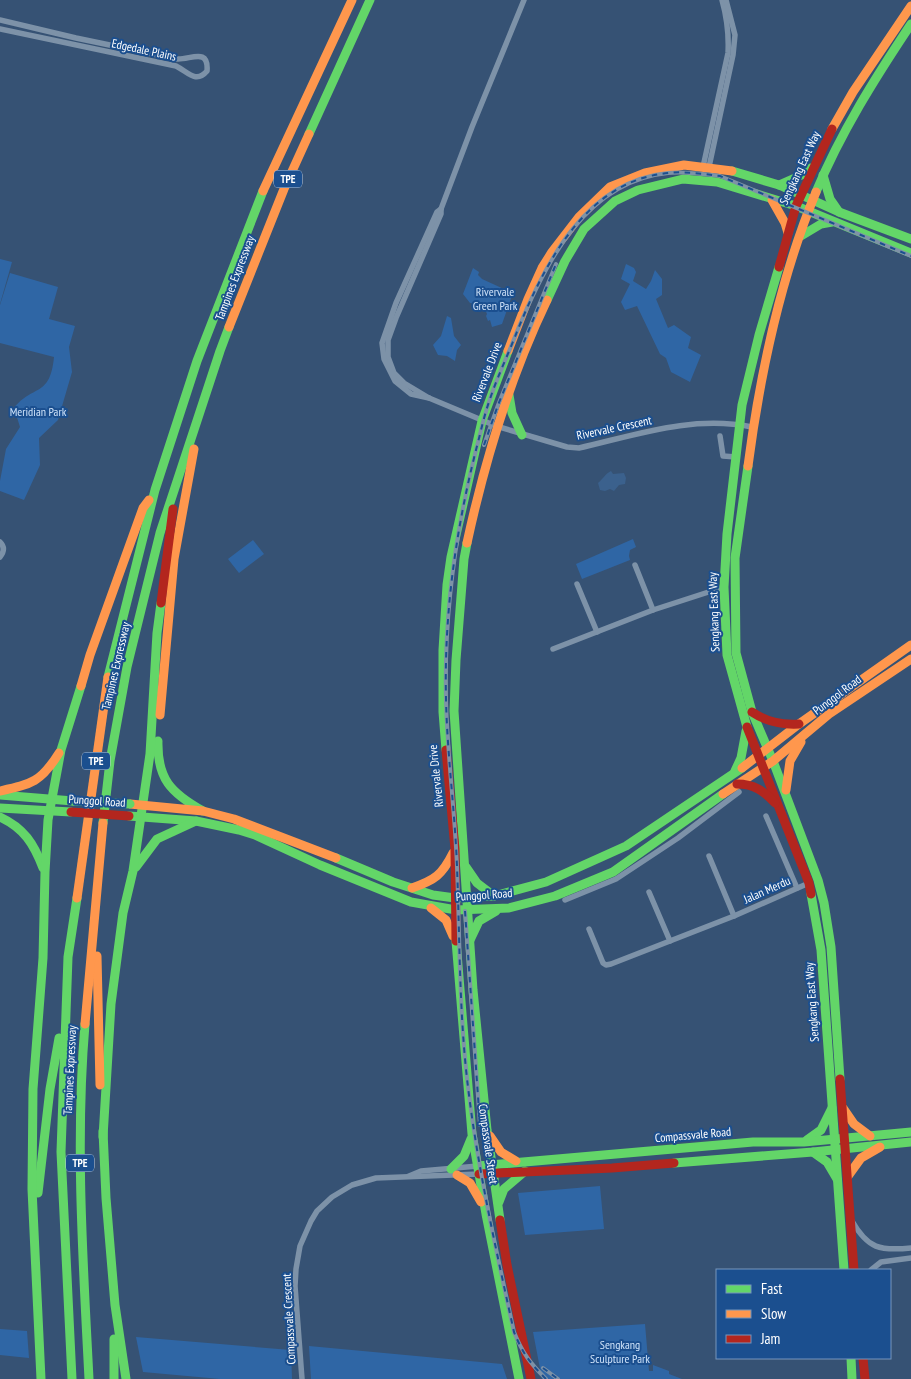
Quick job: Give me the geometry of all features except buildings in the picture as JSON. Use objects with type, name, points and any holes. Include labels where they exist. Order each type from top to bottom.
[{"type":"main road","name":"Tampines Expressway","points":[[72,1379],[61,1152],[68,957],[110,665],[155,490],[197,361],[267,182],[352,0]]},
{"type":"main road","name":"Tampines Expressway","points":[[89,1379],[82,1230],[80,1133],[83,1048],[110,761],[127,667],[160,534],[220,350],[284,190],[370,0]]},
{"type":"main road","name":"Sengkang East Way","points":[[854,1269],[848,1176],[841,1149],[821,950],[809,883],[747,728],[727,655],[724,587],[727,534],[742,405],[759,335],[796,206],[815,164],[853,92],[911,6]]},
{"type":"main road","name":"Sengkang East Way","points":[[837,1104],[831,947],[824,903],[808,850],[752,712],[736,653],[735,558],[752,427],[776,313],[808,211],[823,175],[866,92],[911,24]]},
{"type":"main road","points":[[779,185],[804,174],[815,164]]},
{"type":"main road","name":"Rivervale Drive","points":[[456,910],[455,850],[443,704],[443,650],[447,585],[457,525],[482,421],[528,299],[542,268],[552,252],[579,217],[610,187],[645,172],[684,165],[726,169],[779,185],[839,212],[911,238]]},
{"type":"main road","points":[[823,175],[830,199],[839,212]]},
{"type":"main road","name":"Rivervale Drive","points":[[468,910],[454,711],[460,590],[469,533],[496,426],[508,393],[536,322],[564,260],[584,228],[615,201],[638,190],[683,179],[717,182],[796,206],[911,253]]},
{"type":"main road","points":[[772,200],[786,223],[788,233]]},
{"type":"main road","points":[[801,236],[821,224],[833,222]]},
{"type":"main road","points":[[508,393],[512,413],[522,435]]},
{"type":"main road","points":[[201,412],[174,559],[157,752],[160,770],[165,781],[185,801],[203,811]]},
{"type":"main road","points":[[41,1379],[32,1189],[33,1089],[43,958],[45,872],[50,811],[61,750],[90,655],[143,508],[155,490]]},
{"type":"main road","points":[[103,1137],[111,1004],[123,914],[133,871],[150,754],[158,633],[175,490]]},
{"type":"main road","points":[[154,682],[167,645]]},
{"type":"main road","name":"Punggol Road","points":[[0,793],[203,811],[259,827],[412,888],[455,898],[494,896],[546,882],[606,856],[733,775],[799,724],[911,645]]},
{"type":"main road","name":"Punggol Road","points":[[0,808],[141,816],[196,822],[255,835],[320,865],[411,902],[456,910],[509,908],[571,893],[614,875],[675,835],[773,761],[830,714],[911,658]]},
{"type":"main road","points":[[153,705],[159,724]]},
{"type":"main road","points":[[752,712],[762,719],[782,725],[799,724]]},
{"type":"main road","points":[[733,775],[741,758],[747,728]]},
{"type":"main road","points":[[785,793],[790,762],[807,734]]},
{"type":"main road","points":[[0,793],[33,782],[61,750]]},
{"type":"main road","points":[[738,788],[748,783],[757,786],[779,808]]},
{"type":"main road","points":[[0,817],[11,822],[27,835],[35,847],[45,872]]},
{"type":"main road","points":[[133,871],[157,839],[196,822]]},
{"type":"main road","points":[[412,888],[431,881],[444,873],[455,850]]},
{"type":"main road","points":[[464,865],[478,883],[494,896]]},
{"type":"main road","points":[[428,906],[446,920],[456,944]]},
{"type":"main road","points":[[469,941],[479,921],[493,911],[509,908]]},
{"type":"main road","name":"Compassvale Street","points":[[456,910],[456,944],[472,1134],[486,1214],[512,1334],[519,1379]]},
{"type":"main road","name":"Compassvale Street","points":[[468,910],[477,1042],[492,1168],[507,1265],[530,1379]]},
{"type":"main road","points":[[93,935],[97,943],[100,1101],[106,1198],[116,1305],[126,1379]]},
{"type":"main road","points":[[34,1257],[37,1202],[50,1089],[59,1041],[68,957]]},
{"type":"main road","points":[[804,1142],[821,1130],[837,1104],[860,1131],[871,1136]]},
{"type":"main road","points":[[487,1130],[501,1152],[506,1157],[518,1162]]},
{"type":"main road","name":"Compassvale Road","points":[[478,1170],[518,1162],[760,1142],[804,1142],[911,1132]]},
{"type":"main road","points":[[472,1134],[469,1150],[454,1172],[470,1183],[478,1195],[486,1214]]},
{"type":"main road","name":"Compassvale Road","points":[[492,1168],[525,1171],[612,1168],[911,1142]]},
{"type":"main road","points":[[848,1176],[853,1165],[863,1155],[889,1144]]},
{"type":"main road","name":"Sengkang East Way","points":[[841,1149],[838,1179],[844,1269]]},
{"type":"main road","points":[[813,1152],[826,1162],[838,1179]]},
{"type":"main road","points":[[498,1204],[504,1189],[525,1171]]},
{"type":"main road","points":[[114,1379],[116,1305]]},
{"type":"main road","points":[[851,1359],[852,1379]]},
{"type":"main road","points":[[863,1359],[865,1379]]},
{"type":"street","name":"Rivervale Crescent","points":[[524,0],[472,126],[441,209],[436,212],[396,303],[382,343],[384,359],[395,381],[411,394],[429,398],[482,421],[522,435],[568,447],[579,448],[668,427],[703,423],[720,422],[752,427]]},
{"type":"street","name":"Rivervale Crescent","points":[[515,23],[529,0]]},
{"type":"street","points":[[706,167],[734,34],[725,3]]},
{"type":"street","name":"Edgedale Plains","points":[[0,20],[177,59],[198,55],[202,56],[208,65],[207,70],[200,77],[194,77],[176,66],[0,29]]},
{"type":"street","points":[[720,436],[723,456],[736,457]]},
{"type":"street","points":[[0,542],[4,547],[0,557]]},
{"type":"street","points":[[635,565],[653,610]]},
{"type":"street","points":[[577,584],[597,632]]},
{"type":"street","points":[[554,649],[653,610],[724,587]]},
{"type":"street","points":[[766,816],[797,888]]},
{"type":"street","name":"Jalan Merdu","points":[[709,856],[734,916]]},
{"type":"street","name":"Jalan Merdu","points":[[589,929],[603,963],[606,965],[611,964],[734,916],[809,883]]},
{"type":"street","points":[[649,892],[670,941]]},
{"type":"street","points":[[565,900],[571,893]]},
{"type":"street","name":"Compassvale Crescent","points":[[302,1379],[295,1278],[300,1246],[310,1221],[317,1211],[332,1197],[352,1185],[376,1178],[407,1176],[421,1171],[454,1172],[478,1170]]},
{"type":"street","points":[[851,1219],[858,1232],[874,1247],[887,1250],[911,1248]]},
{"type":"street","points":[[872,1269],[881,1262],[911,1258]]},
{"type":"green space","points":[[0,259],[12,262],[0,304]]},
{"type":"green space","points":[[626,264],[634,268],[636,272],[633,281],[646,289],[655,270],[662,279],[662,295],[656,299],[668,328],[674,325],[691,337],[688,348],[701,355],[690,382],[671,372],[666,358],[660,354],[637,306],[625,310],[621,302],[630,284],[621,279]]},
{"type":"green space","name":"Rivervale Green Park","points":[[473,268],[479,272],[478,275],[482,279],[513,293],[502,324],[492,327],[484,307],[481,308],[480,305],[470,303],[463,294]]},
{"type":"green space","name":"Meridian Park","points":[[10,273],[58,287],[49,319],[75,326],[69,347],[72,372],[58,420],[39,438],[40,465],[24,500],[0,491],[6,449],[20,427],[14,408],[45,385],[52,370],[54,357],[0,343],[0,305]]},
{"type":"green space","points":[[447,316],[451,318],[454,336],[461,345],[457,350],[455,361],[447,356],[438,355],[433,345],[441,336]]},
{"type":"green space","points":[[633,539],[636,547],[630,550],[630,560],[582,579],[576,564]]},
{"type":"green space","points":[[253,540],[264,554],[239,573],[228,559]]},
{"type":"green space","points":[[600,1186],[604,1229],[525,1235],[518,1193]]},
{"type":"green space","name":"Sengkang Sculpture Park","points":[[645,1324],[649,1371],[653,1371],[653,1365],[669,1371],[669,1374],[682,1379],[542,1379],[533,1332]]},
{"type":"green space","points":[[0,1329],[27,1331],[29,1358],[0,1355]]},
{"type":"green space","points":[[136,1337],[291,1350],[292,1379],[220,1379],[143,1372]]},
{"type":"green space","points":[[309,1346],[502,1364],[507,1379],[311,1379]]},
{"type":"shaded area","points":[[611,471],[613,474],[624,473],[626,478],[625,484],[619,485],[614,491],[610,489],[600,490],[598,483]]},
{"type":"railway","points":[[546,1379],[527,1358],[514,1332],[478,1154],[469,1095],[462,1010],[456,846],[447,719],[447,634],[457,539],[487,407],[529,303],[556,252],[592,208],[614,191],[639,179],[674,172],[720,176],[911,256]]},
{"type":"railway","points":[[484,445],[498,405],[556,264]]},
{"type":"railway","points":[[465,911],[480,1125]]},
{"type":"railway","points":[[543,1368],[558,1379]]},
{"type":"traffic: fast","points":[[309,134],[370,0]]},
{"type":"traffic: fast","points":[[816,192],[836,148],[859,106],[911,24]]},
{"type":"traffic: fast","points":[[779,185],[804,174],[811,168]]},
{"type":"traffic: fast","points":[[732,171],[779,185],[839,212],[911,239]]},
{"type":"traffic: fast","points":[[823,175],[830,199],[839,212]]},
{"type":"traffic: fast","points":[[547,300],[565,261],[584,229],[615,201],[638,190],[683,179],[717,182],[796,206],[911,253]]},
{"type":"traffic: fast","points":[[108,677],[155,490],[197,361],[263,191]]},
{"type":"traffic: fast","points":[[801,236],[821,224],[832,222]]},
{"type":"traffic: fast","points":[[747,727],[727,655],[724,587],[727,534],[742,405],[759,335],[779,267]]},
{"type":"traffic: fast","points":[[103,823],[110,761],[127,667],[160,533],[229,327]]},
{"type":"traffic: fast","points":[[446,750],[443,712],[443,650],[447,585],[451,557],[482,421],[508,351]]},
{"type":"traffic: fast","points":[[509,395],[512,413],[522,435]]},
{"type":"traffic: fast","points":[[748,466],[735,558],[736,653],[752,712],[773,761],[818,880],[824,903],[831,947],[840,1079]]},
{"type":"traffic: fast","points":[[467,543],[456,660],[454,711],[473,990],[487,1130],[500,1220]]},
{"type":"traffic: fast","points":[[103,1137],[111,1004],[123,913],[133,871],[150,754],[157,633],[161,603]]},
{"type":"traffic: fast","points":[[41,1379],[32,1189],[33,1089],[43,958],[48,820],[61,750],[81,686]]},
{"type":"traffic: fast","points":[[735,771],[741,758],[746,731]]},
{"type":"traffic: fast","points":[[158,741],[160,765],[168,784],[182,798],[203,811]]},
{"type":"traffic: fast","points":[[336,858],[393,882],[433,895],[455,898],[494,896],[546,882],[626,846],[742,768]]},
{"type":"traffic: fast","points":[[129,816],[196,821],[239,830],[255,835],[320,865],[411,902],[456,910],[509,908],[555,896],[613,872],[723,794]]},
{"type":"traffic: fast","points":[[0,795],[73,801]]},
{"type":"traffic: fast","points":[[73,801],[130,804]]},
{"type":"traffic: fast","points":[[0,808],[71,812]]},
{"type":"traffic: fast","points":[[0,817],[16,826],[22,832],[32,844],[43,868]]},
{"type":"traffic: fast","points":[[136,867],[157,839],[196,821]]},
{"type":"traffic: fast","points":[[466,867],[477,883],[494,896]]},
{"type":"traffic: fast","points":[[811,894],[821,950],[844,1269]]},
{"type":"traffic: fast","points":[[72,1379],[61,1152],[68,957],[77,898]]},
{"type":"traffic: fast","points":[[470,940],[479,921],[496,911]]},
{"type":"traffic: fast","points":[[456,941],[472,1134],[519,1379]]},
{"type":"traffic: fast","points":[[85,1024],[80,1157],[82,1246],[89,1379]]},
{"type":"traffic: fast","points":[[38,1193],[50,1089],[59,1038]]},
{"type":"traffic: fast","points":[[807,1140],[821,1130],[832,1108]]},
{"type":"traffic: fast","points":[[103,1131],[106,1198],[115,1305],[126,1379]]},
{"type":"traffic: fast","points":[[478,1166],[753,1142],[804,1142],[911,1132]]},
{"type":"traffic: fast","points":[[451,1169],[464,1156],[471,1139]]},
{"type":"traffic: fast","points":[[674,1163],[911,1142]]},
{"type":"traffic: fast","points":[[813,1152],[827,1162],[837,1179]]},
{"type":"traffic: fast","points":[[499,1202],[504,1189],[525,1171]]},
{"type":"traffic: fast","points":[[114,1339],[114,1379]]},
{"type":"traffic: fast","points":[[851,1359],[852,1379]]},
{"type":"traffic: slow","points":[[263,191],[352,0]]},
{"type":"traffic: slow","points":[[832,129],[853,92],[911,6]]},
{"type":"traffic: slow","points":[[229,327],[284,189],[309,134]]},
{"type":"traffic: slow","points":[[508,351],[542,268],[579,217],[610,187],[645,173],[684,165],[732,171]]},
{"type":"traffic: slow","points":[[748,466],[765,362],[773,327],[792,259],[816,192]]},
{"type":"traffic: slow","points":[[772,200],[785,223],[788,233]]},
{"type":"traffic: slow","points":[[467,543],[490,450],[500,419],[521,359],[547,300]]},
{"type":"traffic: slow","points":[[160,715],[174,559],[194,449]]},
{"type":"traffic: slow","points":[[81,686],[90,655],[143,508],[149,500]]},
{"type":"traffic: slow","points":[[742,768],[799,724],[911,645]]},
{"type":"traffic: slow","points":[[723,794],[773,761],[829,714],[911,659]]},
{"type":"traffic: slow","points":[[77,898],[108,677]]},
{"type":"traffic: slow","points":[[786,790],[790,761],[801,742]]},
{"type":"traffic: slow","points":[[0,791],[28,784],[35,780],[47,770],[59,753]]},
{"type":"traffic: slow","points":[[130,804],[203,811],[234,819],[336,858]]},
{"type":"traffic: slow","points":[[85,1024],[103,823]]},
{"type":"traffic: slow","points":[[412,888],[437,876],[453,853]]},
{"type":"traffic: slow","points":[[431,908],[446,920],[453,936]]},
{"type":"traffic: slow","points":[[97,956],[100,1085]]},
{"type":"traffic: slow","points":[[843,1108],[854,1124],[870,1136]]},
{"type":"traffic: slow","points":[[490,1136],[501,1152],[516,1161]]},
{"type":"traffic: slow","points":[[848,1176],[861,1158],[880,1147]]},
{"type":"traffic: slow","points":[[457,1175],[470,1183],[481,1202]]},
{"type":"traffic: jam","points":[[779,267],[796,206],[832,129]]},
{"type":"traffic: jam","points":[[161,603],[173,509]]},
{"type":"traffic: jam","points":[[752,712],[774,722],[799,724]]},
{"type":"traffic: jam","points":[[747,727],[809,883],[811,894]]},
{"type":"traffic: jam","points":[[446,750],[455,849],[456,941]]},
{"type":"traffic: jam","points":[[737,784],[749,785],[758,789],[775,803]]},
{"type":"traffic: jam","points":[[71,812],[129,816]]},
{"type":"traffic: jam","points":[[840,1079],[854,1269]]},
{"type":"traffic: jam","points":[[479,1174],[612,1168],[674,1163]]},
{"type":"traffic: jam","points":[[500,1220],[507,1265],[531,1379]]},
{"type":"traffic: jam","points":[[863,1359],[865,1379]]}]
